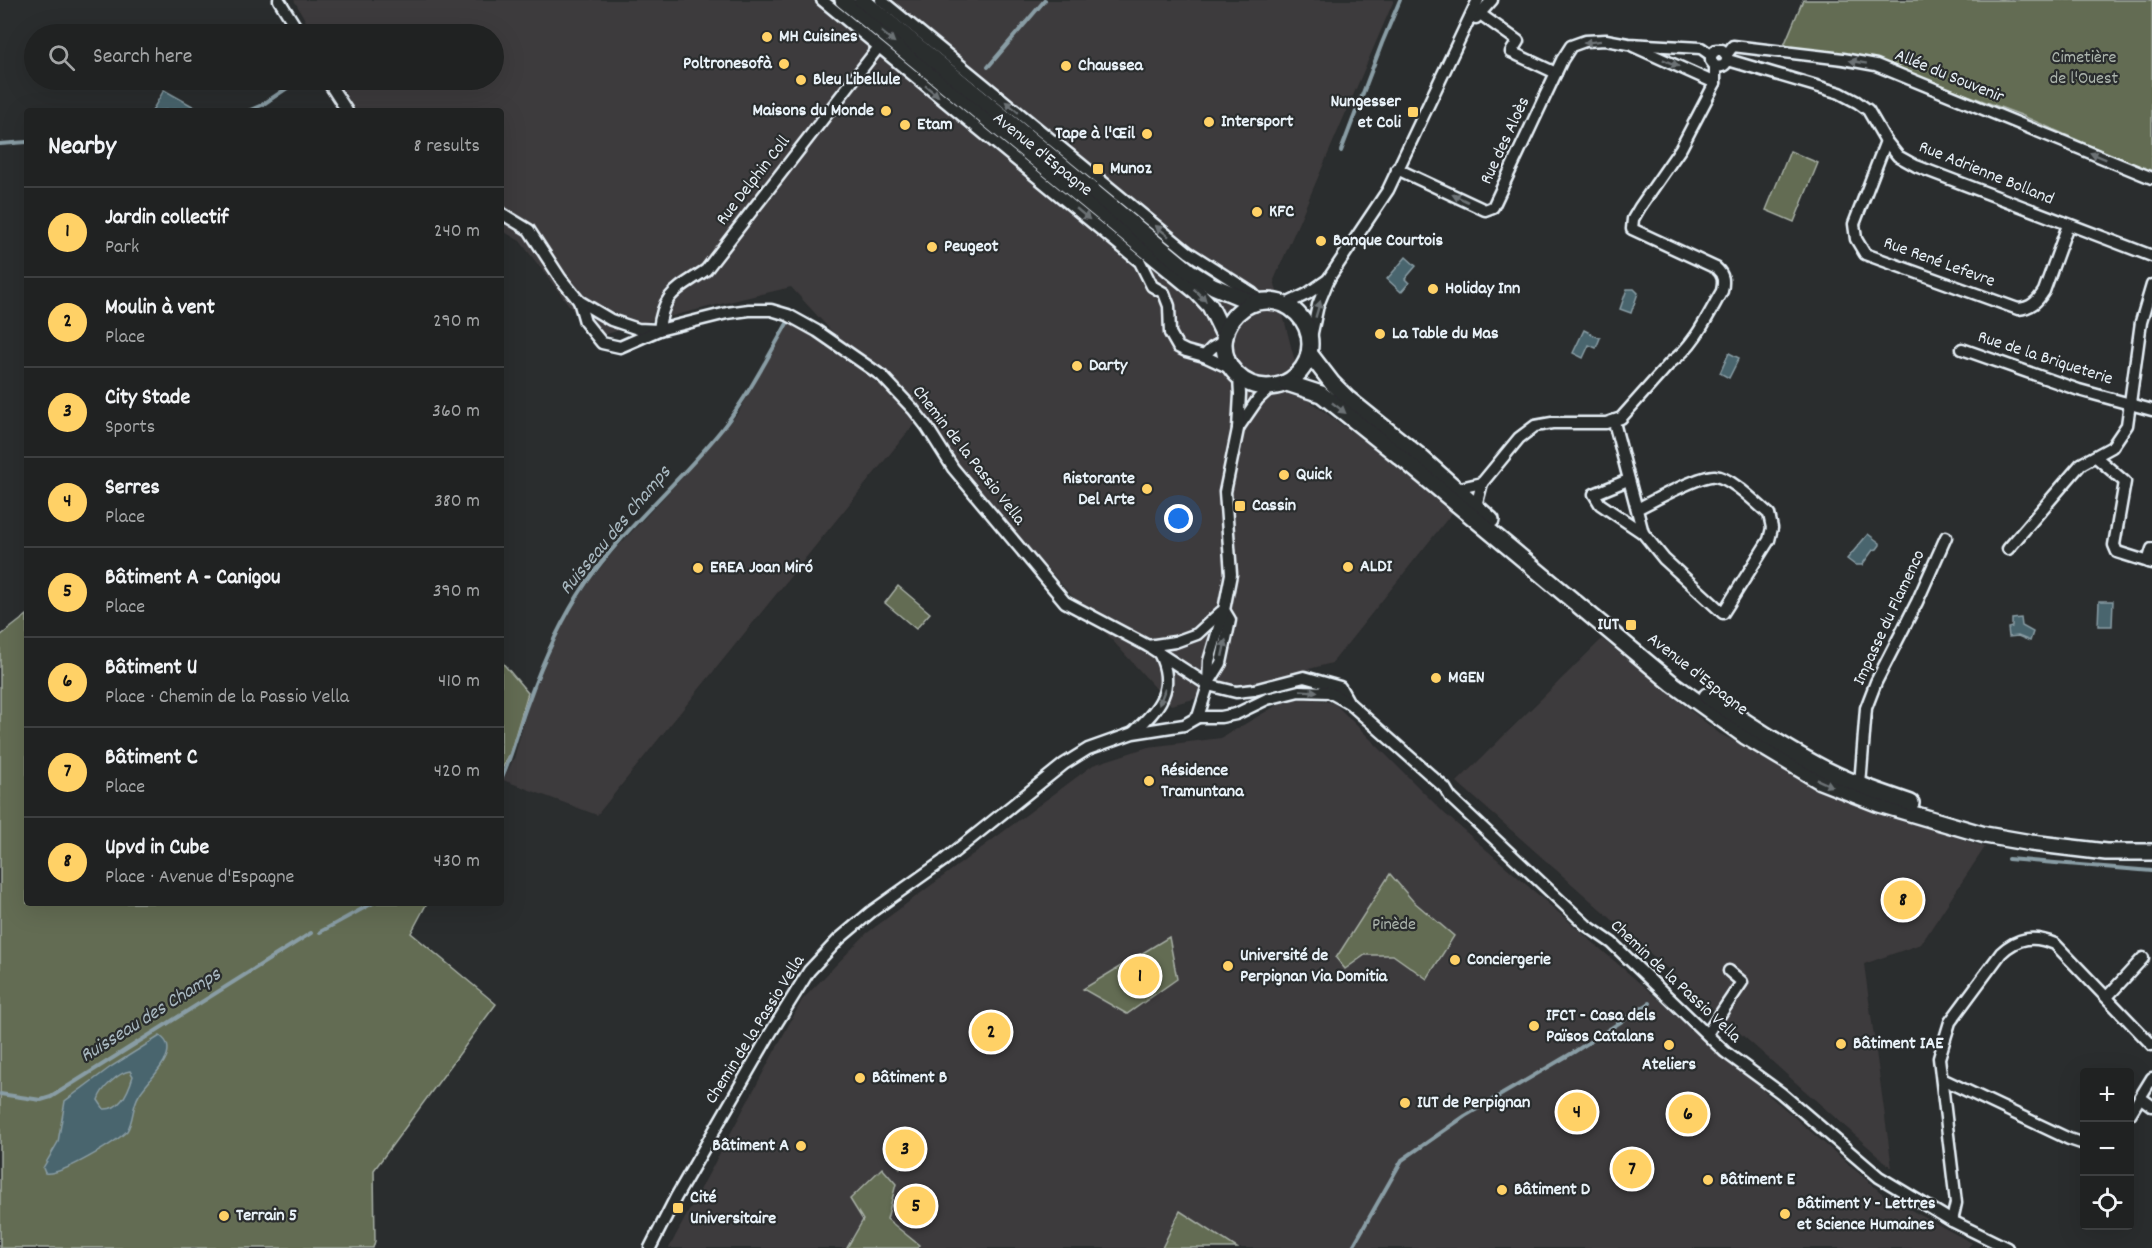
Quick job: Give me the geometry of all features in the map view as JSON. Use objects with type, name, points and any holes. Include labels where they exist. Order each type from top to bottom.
[{"type":"main road","name":"Avenue d'Espagne","points":[[843,0],[1196,291],[1210,306],[1224,339]]},
{"type":"main road","name":"Avenue d'Espagne","points":[[862,0],[1189,271],[1213,286],[1257,302]]},
{"type":"main road","points":[[1269,301],[1284,305],[1302,319],[1308,330],[1310,347],[1301,371],[1287,383],[1270,388],[1249,384],[1235,373],[1224,351],[1224,339],[1228,326],[1244,308],[1257,302],[1269,301]]},
{"type":"main road","name":"Avenue d'Espagne","points":[[1310,347],[1332,383],[1347,398],[1417,454],[1497,526],[1692,686],[1759,732],[1818,766],[1860,785],[1940,813],[2018,832],[2103,842],[2152,844]]},
{"type":"main road","name":"Avenue d'Espagne","points":[[1287,383],[1321,394],[1673,684],[1745,736],[1820,781],[1880,804],[1985,835],[2106,852],[2152,852]]},
{"type":"street","points":[[279,0],[294,24]]},
{"type":"street","name":"Avenue d'Espagne","points":[[822,0],[1140,262],[1152,286],[1164,293],[1169,306],[1170,333],[1178,347],[1204,356],[1235,373]]},
{"type":"street","name":"Avenue d'Espagne","points":[[881,0],[1183,248],[1252,293],[1257,302]]},
{"type":"street","points":[[1310,347],[1318,305],[1329,278],[1388,190],[1478,0]]},
{"type":"street","points":[[1463,31],[1492,0]]},
{"type":"street","points":[[1480,14],[1518,41],[1511,52],[1556,73]]},
{"type":"street","name":"Rue des Aloès","points":[[1397,169],[1485,210],[1493,207],[1571,46],[1585,41],[1606,40],[1628,44],[1701,48],[1713,60],[1716,50],[1722,50],[1727,57]]},
{"type":"street","name":"Rue des Aloès","points":[[1628,44],[1715,83]]},
{"type":"street","name":"Allée du Souvenir","points":[[1727,57],[1733,46],[1844,59],[1875,65],[2152,178]]},
{"type":"street","name":"Rue Delphin Coll","points":[[659,330],[661,310],[669,296],[706,270],[878,48]]},
{"type":"street","name":"Rue Adrienne Bolland","points":[[1727,57],[1840,93],[1868,110],[1886,141],[1898,156],[1916,166],[2152,256]]},
{"type":"street","points":[[1476,506],[1482,483],[1519,438],[1534,426],[1552,423],[1614,422],[1621,418],[1671,362],[1692,343],[1722,291],[1724,281],[1716,268],[1632,229],[1633,219],[1681,148],[1715,83],[1713,60]]},
{"type":"street","points":[[333,90],[345,108]]},
{"type":"street","name":"Rue René Lefevre","points":[[1886,141],[1854,224],[1856,240],[1865,254],[2018,309],[2028,308],[2044,291],[2068,225]]},
{"type":"street","name":"Chemin de la Passio Vella","points":[[504,215],[529,230],[561,279],[579,301],[611,320],[638,329],[659,330],[727,313],[749,310],[781,312],[817,331],[882,376],[910,406],[927,427],[953,468],[1065,602],[1148,646],[1208,685],[1236,692],[1254,690],[1304,677],[1340,687],[1349,703]]},
{"type":"street","points":[[1284,305],[1307,294],[1329,278]]},
{"type":"street","points":[[2008,549],[2081,464],[2112,447],[2127,425],[2140,322],[2152,285]]},
{"type":"street","points":[[579,301],[585,322],[602,343],[620,347],[659,330]]},
{"type":"street","points":[[1204,356],[1224,339]]},
{"type":"street","name":"Rue de la Briqueterie","points":[[1962,349],[2079,390],[2152,410]]},
{"type":"street","points":[[1148,646],[1175,642],[1197,634],[1224,610],[1231,574],[1225,492],[1238,429],[1240,394],[1235,373]]},
{"type":"street","points":[[1238,429],[1258,399],[1270,388]]},
{"type":"street","points":[[1614,422],[1643,533]]},
{"type":"street","points":[[2096,457],[2125,482],[2114,544],[2117,552],[2150,563],[2152,549]]},
{"type":"street","points":[[1628,480],[1594,494],[1600,504],[1643,533],[1664,559],[1723,613],[1769,540],[1772,528],[1770,514],[1727,480],[1714,475],[1702,478],[1637,510]]},
{"type":"street","points":[[1456,489],[1482,483]]},
{"type":"street","name":"Impasse du Flamenco","points":[[1860,785],[1866,708],[1876,682],[1917,602],[1946,537]]},
{"type":"street","points":[[1198,717],[1208,685],[1221,663],[1230,620],[1224,610]]},
{"type":"street","points":[[1133,733],[1153,714],[1165,692],[1166,670],[1158,653]]},
{"type":"street","name":"Chemin de la Passio Vella","points":[[650,1248],[676,1197],[768,1037],[809,971],[827,951],[871,912],[943,861],[1064,764],[1088,749],[1133,733],[1184,725],[1198,717],[1221,717],[1236,714],[1267,699],[1299,691],[1329,693],[1349,703],[1445,788],[1451,798],[1538,882],[1586,925],[1612,943],[1725,1052],[1781,1093],[1879,1177],[1952,1221],[2007,1248]]},
{"type":"street","points":[[1952,1221],[1956,1203],[1939,1058],[1950,1022],[2001,953],[2012,943],[2041,938],[2055,944],[2152,1045]]},
{"type":"street","points":[[2108,997],[2142,958]]},
{"type":"street","points":[[1707,1034],[1742,982],[1729,971]]},
{"type":"street","points":[[2134,1108],[2152,1078]]},
{"type":"street","points":[[1942,1079],[2080,1142]]},
{"type":"street","points":[[2141,1098],[2152,1106]]},
{"type":"shaded area","points":[[294,0],[1394,0],[1274,280],[1304,397],[1456,508],[1332,663],[1171,705],[915,423],[597,815],[504,780],[514,758],[530,700],[560,629],[587,585],[613,552],[738,413],[790,321],[879,383],[791,287],[639,324],[594,338],[520,241],[504,232],[504,108],[353,108],[343,90],[504,90],[504,24],[307,24]]},
{"type":"shaded area","points":[[1602,639],[1720,734],[1865,806],[1985,847],[1921,944],[1864,964],[1892,1168],[1457,782]]},
{"type":"shaded area","name":"Université de Perpignan Via Domitia","points":[[1310,698],[1334,703],[1444,813],[1885,1196],[1972,1243],[1967,1248],[669,1248],[802,1000],[867,933],[1093,765],[1148,747],[1221,738],[1284,701]]},
{"type":"green space","name":"Cimetière de l'Ouest","points":[[1803,0],[2152,0],[2152,173],[2021,115],[1877,61],[1783,48]]},
{"type":"green space","points":[[1790,151],[1818,163],[1794,222],[1766,210]]},
{"type":"green space","points":[[898,586],[930,613],[916,629],[885,603]]},
{"type":"green space","points":[[24,617],[24,906],[425,906],[411,933],[496,1004],[374,1170],[375,1241],[373,1248],[0,1248],[0,636]]},
{"type":"green space","points":[[504,665],[528,693],[510,753],[504,765]]},
{"type":"green space","name":"Pinède","points":[[1390,874],[1413,901],[1454,936],[1427,979],[1393,955],[1365,955],[1345,969],[1336,958]]},
{"type":"green space","points":[[1169,937],[1177,979],[1127,1014],[1083,989]]},
{"type":"green space","points":[[911,1130],[924,1142],[900,1168],[887,1156]]},
{"type":"green space","points":[[882,1168],[896,1184],[887,1219],[919,1245],[918,1248],[847,1248],[863,1220],[850,1199]]},
{"type":"green space","points":[[1180,1211],[1237,1248],[1162,1248]]},
{"type":"water","points":[[164,90],[196,108],[154,108]]},
{"type":"water","points":[[1406,257],[1416,266],[1405,279],[1409,283],[1401,292],[1387,279]]},
{"type":"water","points":[[1627,289],[1634,289],[1638,293],[1631,313],[1620,309]]},
{"type":"water","points":[[1584,330],[1600,338],[1596,348],[1589,345],[1583,358],[1573,353]]},
{"type":"water","points":[[1729,353],[1739,358],[1729,378],[1720,373]]},
{"type":"water","points":[[1868,534],[1880,545],[1873,550],[1862,565],[1855,565],[1847,559]]},
{"type":"water","points":[[2099,601],[2113,601],[2112,626],[2098,626]]},
{"type":"water","points":[[2021,618],[2022,626],[2033,632],[2030,641],[2018,636],[2009,637],[2008,628],[2012,627],[2012,619]]},
{"type":"water","points":[[160,1036],[166,1043],[168,1050],[166,1058],[139,1095],[127,1131],[75,1164],[53,1173],[45,1173],[43,1168],[58,1142],[65,1101],[112,1066]],"holes":[[[130,1071],[133,1076],[127,1093],[120,1103],[104,1109],[98,1100],[107,1086],[126,1072]]]},
{"type":"waterway","name":"Ruisseau des Champs","points":[[988,67],[1045,0]]},
{"type":"waterway","points":[[1341,151],[1400,0]]},
{"type":"waterway","points":[[255,108],[284,90]]},
{"type":"waterway","points":[[0,144],[24,142]]},
{"type":"waterway","name":"Ruisseau des Champs","points":[[504,772],[540,671],[577,597],[618,543],[722,429],[749,390],[789,320]]},
{"type":"waterway","points":[[2008,859],[2152,871]]},
{"type":"waterway","name":"Ruisseau des Champs","points":[[320,932],[368,906]]},
{"type":"waterway","name":"Ruisseau des Champs","points":[[0,1094],[41,1100],[51,1097],[311,933]]},
{"type":"waterway","points":[[1352,1248],[1402,1160],[1465,1116],[1574,1052],[1650,1003]]},
{"type":"place","name":"MH Cuisines","points":[[767,37]]},
{"type":"place","name":"Poltronesofà","points":[[784,64]]},
{"type":"place","name":"Chaussea","points":[[1066,66]]},
{"type":"place","name":"Bleu Libellule","points":[[801,80]]},
{"type":"place","name":"Maisons du Monde","points":[[886,111]]},
{"type":"place","name":"Nungesser et Coli","points":[[1413,112]]},
{"type":"place","name":"Intersport","points":[[1209,122]]},
{"type":"place","name":"Etam","points":[[905,125]]},
{"type":"place","name":"Tape à l'Œil","points":[[1147,134]]},
{"type":"place","name":"Munoz","points":[[1098,169]]},
{"type":"place","name":"KFC","points":[[1257,212]]},
{"type":"place","name":"Banque Courtois","points":[[1321,241]]},
{"type":"place","name":"Peugeot","points":[[932,247]]},
{"type":"place","name":"Holiday Inn","points":[[1433,289]]},
{"type":"place","name":"La Table du Mas","points":[[1380,334]]},
{"type":"place","name":"Darty","points":[[1077,366]]},
{"type":"place","name":"Quick","points":[[1284,475]]},
{"type":"place","name":"Ristorante Del Arte","points":[[1147,489]]},
{"type":"place","name":"Cassin","points":[[1240,506]]},
{"type":"place","name":"ALDI","points":[[1348,567]]},
{"type":"place","name":"EREA Joan Miró","points":[[698,568]]},
{"type":"place","name":"IUT","points":[[1631,625]]},
{"type":"place","name":"MGEN","points":[[1436,678]]},
{"type":"place","name":"Résidence Tramuntana","points":[[1149,781]]},
{"type":"place","name":"Upvd in Cube","points":[[1903,900]]},
{"type":"place","name":"Conciergerie","points":[[1455,960]]},
{"type":"place","name":"Université de Perpignan Via Domitia","points":[[1228,966]]},
{"type":"place","name":"Jardin collectif","points":[[1140,976]]},
{"type":"place","name":"IFCT - Casa dels Països Catalans","points":[[1534,1026]]},
{"type":"place","name":"Moulin à vent","points":[[991,1032]]},
{"type":"place","name":"Bâtiment IAE","points":[[1841,1044]]},
{"type":"place","name":"Ateliers","points":[[1669,1045]]},
{"type":"place","name":"Bâtiment B","points":[[860,1078]]},
{"type":"place","name":"IUT de Perpignan","points":[[1405,1103]]},
{"type":"place","name":"Serres","points":[[1577,1112]]},
{"type":"place","name":"Bâtiment U","points":[[1688,1114]]},
{"type":"place","name":"Bâtiment A","points":[[801,1146]]},
{"type":"place","name":"City Stade","points":[[905,1149]]},
{"type":"place","name":"Bâtiment C","points":[[1632,1169]]},
{"type":"place","name":"Bâtiment E","points":[[1708,1180]]},
{"type":"place","name":"Bâtiment D","points":[[1502,1190]]},
{"type":"place","name":"Bâtiment A - Canigou","points":[[916,1206]]},
{"type":"place","name":"Cité Universitaire","points":[[678,1208]]},
{"type":"place","name":"Bâtiment Y - Lettres et Science Humaines","points":[[1785,1214]]},
{"type":"place","name":"Terrain 5","points":[[224,1216]]}]
